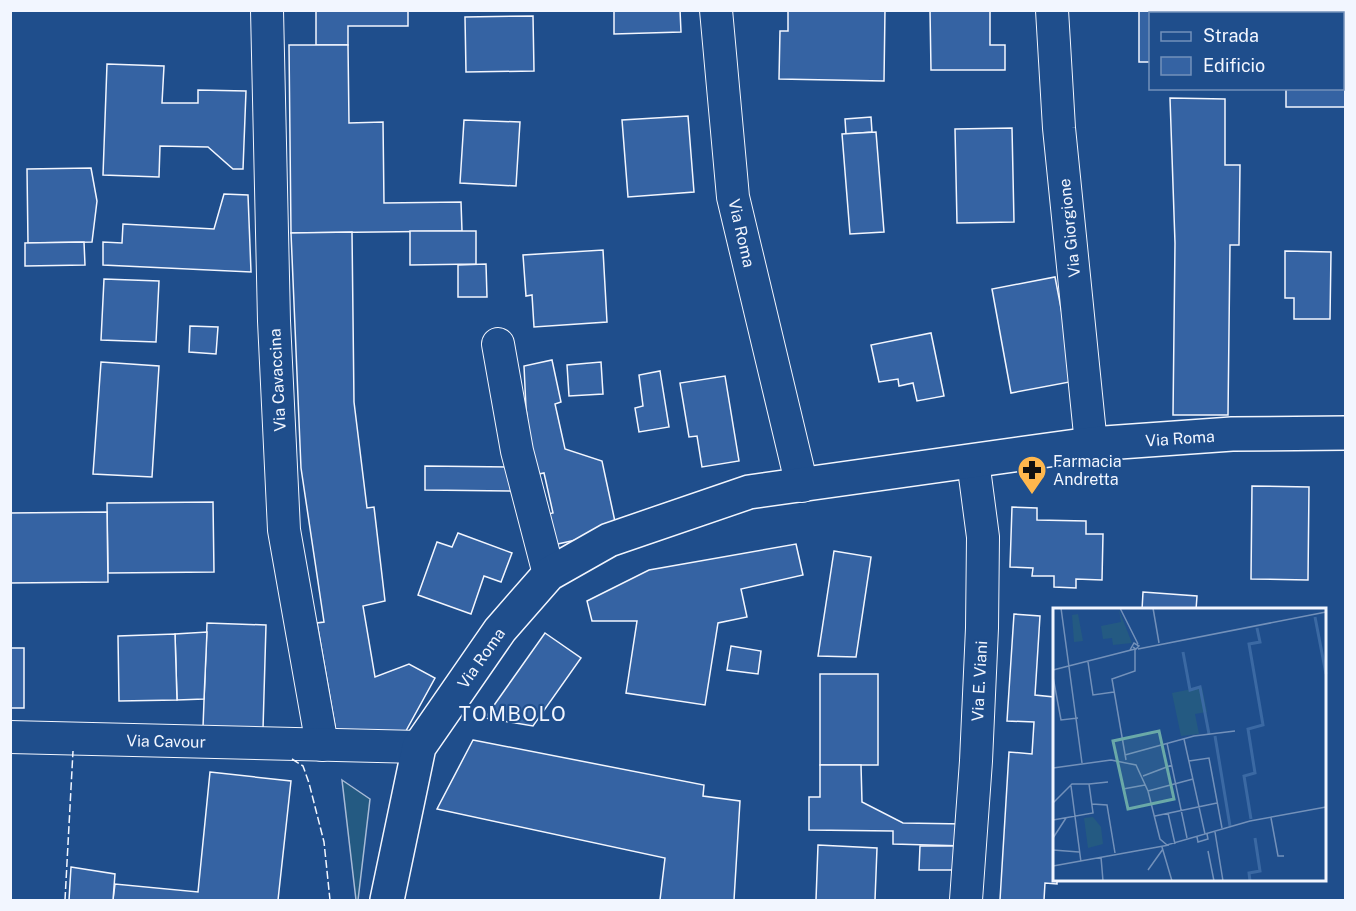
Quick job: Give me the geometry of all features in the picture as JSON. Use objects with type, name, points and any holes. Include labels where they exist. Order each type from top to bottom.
[{"type":"main road","name":"Via Roma","points":[[387,900],[419,747],[500,630],[549,574],[609,540],[749,492],[1091,444],[1232,434],[1346,433]]},
{"type":"street","name":"Via Cavaccina","points":[[267,10],[273,309],[284,530],[322,745]]},
{"type":"street","name":"Via Roma","points":[[716,10],[732,197],[802,486]]},
{"type":"street","name":"Via Giorgione","points":[[1052,10],[1059,128],[1091,444]]},
{"type":"street","points":[[498,344],[517,451],[549,574]]},
{"type":"street","name":"Via E. Viani","points":[[966,900],[976,761],[982,605],[983,537],[973,461]]},
{"type":"street","name":"Via Cavour","points":[[10,737],[322,745]]},
{"type":"street","points":[[322,745],[419,747]]},
{"type":"shaded area","points":[[342,780],[370,799],[358,900],[356,900]]},
{"type":"building","points":[[316,10],[408,10],[408,26],[348,26],[348,45],[316,45]]},
{"type":"building","points":[[614,10],[680,10],[681,32],[614,34]]},
{"type":"building","points":[[788,10],[885,10],[884,81],[779,79],[780,31],[788,31]]},
{"type":"building","points":[[930,10],[990,10],[990,45],[1005,45],[1005,70],[931,70]]},
{"type":"building","points":[[1139,10],[1207,10],[1207,12],[1149,12],[1149,62],[1139,62]]},
{"type":"building","points":[[533,16],[534,71],[466,72],[465,17]]},
{"type":"building","points":[[289,45],[348,45],[349,123],[383,122],[384,203],[461,202],[462,231],[291,233]]},
{"type":"building","points":[[1344,53],[1346,53],[1346,107],[1286,107],[1286,90],[1344,90]]},
{"type":"building","points":[[107,64],[164,66],[162,103],[198,103],[198,90],[246,91],[243,169],[233,169],[208,147],[160,146],[159,177],[103,175]]},
{"type":"building","points":[[1170,98],[1225,99],[1225,165],[1240,165],[1239,245],[1230,245],[1228,415],[1173,415],[1175,243]]},
{"type":"building","points":[[688,116],[694,192],[628,197],[622,120]]},
{"type":"building","points":[[871,117],[872,132],[846,134],[845,119]]},
{"type":"building","points":[[464,120],[520,122],[516,186],[460,183]]},
{"type":"building","points":[[1012,128],[1014,222],[957,223],[955,129]]},
{"type":"building","points":[[876,132],[884,232],[850,234],[842,134]]},
{"type":"building","points":[[91,168],[97,201],[92,242],[28,243],[27,169]]},
{"type":"building","points":[[224,194],[248,195],[251,272],[103,265],[103,242],[122,243],[123,224],[214,229]]},
{"type":"building","points":[[410,231],[476,231],[476,264],[410,265]]},
{"type":"building","points":[[352,232],[354,402],[367,508],[374,507],[385,601],[363,606],[375,677],[409,664],[435,678],[402,738],[337,738],[317,623],[324,622],[301,468],[291,233]]},
{"type":"building","points":[[84,242],[85,265],[25,266],[25,243]]},
{"type":"building","points":[[603,250],[607,322],[534,327],[532,295],[526,296],[523,255]]},
{"type":"building","points":[[1285,251],[1331,252],[1330,319],[1294,319],[1294,298],[1285,298]]},
{"type":"building","points":[[486,264],[487,297],[458,297],[458,265]]},
{"type":"building","points":[[1055,277],[1075,381],[1011,393],[992,289]]},
{"type":"building","points":[[104,279],[159,281],[156,342],[101,340]]},
{"type":"building","points":[[190,326],[218,327],[216,354],[189,352]]},
{"type":"building","points":[[931,333],[944,396],[917,401],[913,383],[899,386],[898,379],[879,382],[871,345]]},
{"type":"building","points":[[552,360],[561,402],[555,404],[565,449],[602,461],[617,531],[553,545],[547,514],[553,513],[544,473],[534,475],[526,408],[524,366]]},
{"type":"building","points":[[101,362],[159,366],[152,477],[93,474]]},
{"type":"building","points":[[601,362],[603,394],[569,396],[567,365]]},
{"type":"building","points":[[660,371],[669,427],[639,432],[635,408],[643,406],[639,375]]},
{"type":"building","points":[[725,376],[739,461],[702,467],[697,436],[689,437],[680,383]]},
{"type":"building","points":[[425,466],[512,467],[512,491],[425,490]]},
{"type":"building","points":[[1252,486],[1309,487],[1308,580],[1251,579]]},
{"type":"building","points":[[213,502],[214,572],[108,573],[107,503]]},
{"type":"building","points":[[1012,507],[1037,508],[1037,520],[1086,521],[1086,534],[1103,534],[1102,580],[1076,579],[1076,588],[1054,587],[1054,576],[1032,576],[1033,568],[1010,567]]},
{"type":"building","points":[[107,512],[108,582],[10,583],[10,513]]},
{"type":"building","points":[[458,533],[512,553],[501,582],[484,576],[471,614],[418,595],[437,542],[452,547]]},
{"type":"building","points":[[796,544],[803,575],[741,589],[747,617],[718,623],[705,705],[626,693],[637,621],[592,621],[587,601],[649,570]]},
{"type":"building","points":[[834,551],[871,557],[856,657],[818,656]]},
{"type":"building","points":[[1143,592],[1197,596],[1196,608],[1142,608]]},
{"type":"building","points":[[1014,614],[1040,616],[1035,695],[1053,697],[1053,881],[1057,881],[1057,884],[1045,883],[1044,900],[1000,900],[1009,752],[1032,754],[1034,722],[1007,721]]},
{"type":"building","points":[[207,623],[266,625],[263,729],[203,727]]},
{"type":"building","points":[[207,632],[204,699],[177,700],[175,634]]},
{"type":"building","points":[[545,633],[581,658],[533,726],[485,718]]},
{"type":"building","points":[[175,634],[177,700],[119,701],[118,636]]},
{"type":"building","points":[[731,646],[761,651],[758,674],[727,670]]},
{"type":"building","points":[[10,648],[24,648],[24,708],[10,708]]},
{"type":"building","points":[[820,674],[878,674],[878,765],[820,765]]},
{"type":"building","points":[[473,740],[704,785],[703,796],[740,801],[734,900],[660,900],[665,858],[437,809]]},
{"type":"building","points":[[820,765],[861,765],[862,802],[903,823],[965,824],[965,846],[893,844],[893,831],[809,830],[809,797],[820,797]]},
{"type":"building","points":[[210,772],[291,781],[278,900],[113,900],[115,884],[198,892]]},
{"type":"building","points":[[818,845],[877,848],[875,900],[816,900]]},
{"type":"building","points":[[920,846],[965,846],[965,870],[919,870]]},
{"type":"building","points":[[71,867],[115,874],[113,900],[69,900]]},
{"type":"fence","points":[[65,900],[73,751]]},
{"type":"fence","points":[[292,759],[303,766],[309,783],[324,842],[330,900]]},
{"type":"place","name":"Farmacia Andretta","points":[[1032,496]]},
{"type":"district","name":"TOMBOLO","points":[[513,714]]}]
